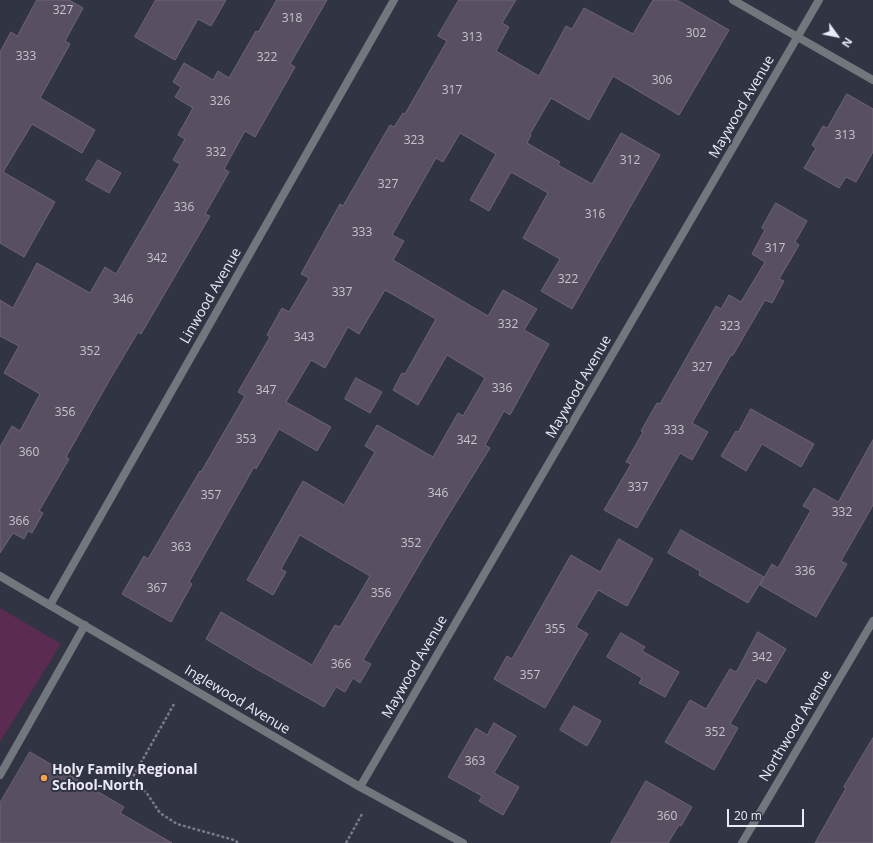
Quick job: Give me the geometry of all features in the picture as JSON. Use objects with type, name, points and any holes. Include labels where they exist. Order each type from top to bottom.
[{"type":"street","name":"Linwood Avenue","points":[[50,605],[394,0]]},
{"type":"street","points":[[733,0],[797,38],[873,80]]},
{"type":"street","name":"Maywood Avenue","points":[[360,787],[819,0]]},
{"type":"street","name":"Inglewood Avenue","points":[[0,576],[360,787],[463,843]]},
{"type":"street","name":"Northwood Avenue","points":[[742,843],[873,621]]},
{"type":"street","points":[[0,775],[85,625]]},
{"type":"path","points":[[174,704],[130,782],[146,792],[160,813],[177,824],[234,840],[239,843]]},
{"type":"path","points":[[346,843],[362,814]]},
{"type":"shaded area","points":[[0,608],[61,644],[0,742]]},
{"type":"building","points":[[37,0],[69,0],[83,8],[65,41],[70,44],[40,98],[95,130],[82,153],[32,124],[3,172],[55,202],[24,257],[0,243],[0,52],[11,32],[17,36]]},
{"type":"building","points":[[156,0],[226,0],[211,26],[198,19],[175,60],[135,37]]},
{"type":"building","points":[[277,0],[327,0],[290,64],[295,67],[255,137],[245,131],[224,169],[229,172],[205,214],[210,216],[141,334],[138,332],[66,457],[69,459],[39,511],[43,513],[32,533],[28,531],[24,539],[13,533],[0,553],[0,447],[12,426],[20,431],[40,394],[4,373],[19,346],[0,336],[0,300],[13,308],[37,263],[90,293],[105,267],[116,274],[180,164],[173,160],[185,139],[178,135],[193,108],[175,97],[181,87],[173,82],[184,63],[213,80],[218,71],[229,78],[256,31],[258,32]]},
{"type":"building","points":[[459,0],[516,0],[502,23],[509,27],[496,51],[539,76],[566,26],[572,29],[584,8],[633,34],[653,0],[677,0],[729,30],[679,115],[613,76],[589,120],[551,98],[530,134],[531,135],[527,143],[560,162],[558,165],[592,184],[621,133],[660,155],[572,309],[541,291],[560,259],[523,238],[548,193],[511,172],[489,211],[470,200],[496,154],[460,133],[443,162],[436,158],[392,235],[404,241],[393,260],[488,316],[503,290],[537,309],[524,330],[549,344],[510,415],[504,411],[485,445],[490,448],[446,519],[363,660],[371,664],[360,683],[353,678],[345,692],[336,687],[324,707],[206,639],[221,612],[312,665],[335,625],[340,627],[370,576],[300,535],[281,569],[286,572],[273,595],[247,580],[303,481],[344,505],[375,452],[365,446],[377,425],[433,457],[458,413],[463,416],[485,378],[447,355],[418,405],[393,390],[402,373],[405,374],[436,319],[385,290],[359,334],[348,327],[325,368],[311,360],[286,402],[331,427],[317,451],[279,429],[256,469],[254,467],[189,582],[192,584],[171,622],[122,594],[144,556],[148,559],[245,396],[238,392],[270,337],[267,335],[282,308],[289,312],[309,278],[301,274],[340,204],[343,206],[390,125],[394,127],[403,113],[405,114],[447,41],[438,36]]},
{"type":"building","points":[[847,94],[873,109],[873,152],[856,182],[846,177],[839,188],[804,168],[816,148],[812,145],[823,126],[827,128]]},
{"type":"building","points":[[98,160],[121,173],[109,193],[86,180]]},
{"type":"building","points":[[776,203],[807,221],[795,242],[799,245],[779,279],[784,281],[772,303],[765,300],[692,423],[708,432],[692,460],[680,453],[637,528],[604,510],[631,464],[626,462],[643,432],[641,431],[657,403],[660,404],[716,306],[721,309],[729,295],[741,302],[765,262],[752,254],[765,230],[762,228]]},
{"type":"building","points":[[356,378],[382,392],[370,413],[345,399]]},
{"type":"building","points":[[751,409],[814,444],[801,467],[762,444],[746,471],[721,456],[736,431],[738,432]]},
{"type":"building","points":[[873,440],[873,505],[841,561],[847,564],[816,617],[760,585],[772,564],[778,568],[811,510],[803,506],[814,488],[838,502]]},
{"type":"building","points":[[681,530],[764,577],[748,603],[699,575],[700,571],[668,553]]},
{"type":"building","points":[[619,539],[653,559],[627,606],[598,590],[576,627],[588,634],[545,708],[494,679],[507,656],[512,659],[571,555],[600,572]]},
{"type":"building","points":[[758,632],[786,649],[766,683],[757,678],[730,724],[738,728],[714,770],[665,742],[690,700],[706,709],[730,669],[736,672]]},
{"type":"building","points":[[621,633],[645,647],[642,651],[679,672],[665,697],[639,683],[642,678],[607,657]]},
{"type":"building","points":[[574,706],[601,721],[587,746],[560,730]]},
{"type":"building","points":[[494,723],[516,736],[494,773],[519,787],[503,815],[479,801],[482,796],[448,777],[476,728],[487,735]]},
{"type":"building","points":[[873,738],[873,843],[815,843],[846,788],[844,787]]},
{"type":"building","name":"Holy Family Regional School-North","points":[[30,752],[124,807],[120,813],[172,843],[0,843],[0,803]]},
{"type":"building","points":[[646,781],[692,807],[681,826],[679,825],[668,843],[611,843]]},
{"type":"place","name":"Holy Family Regional School-North","points":[[44,778]]}]
